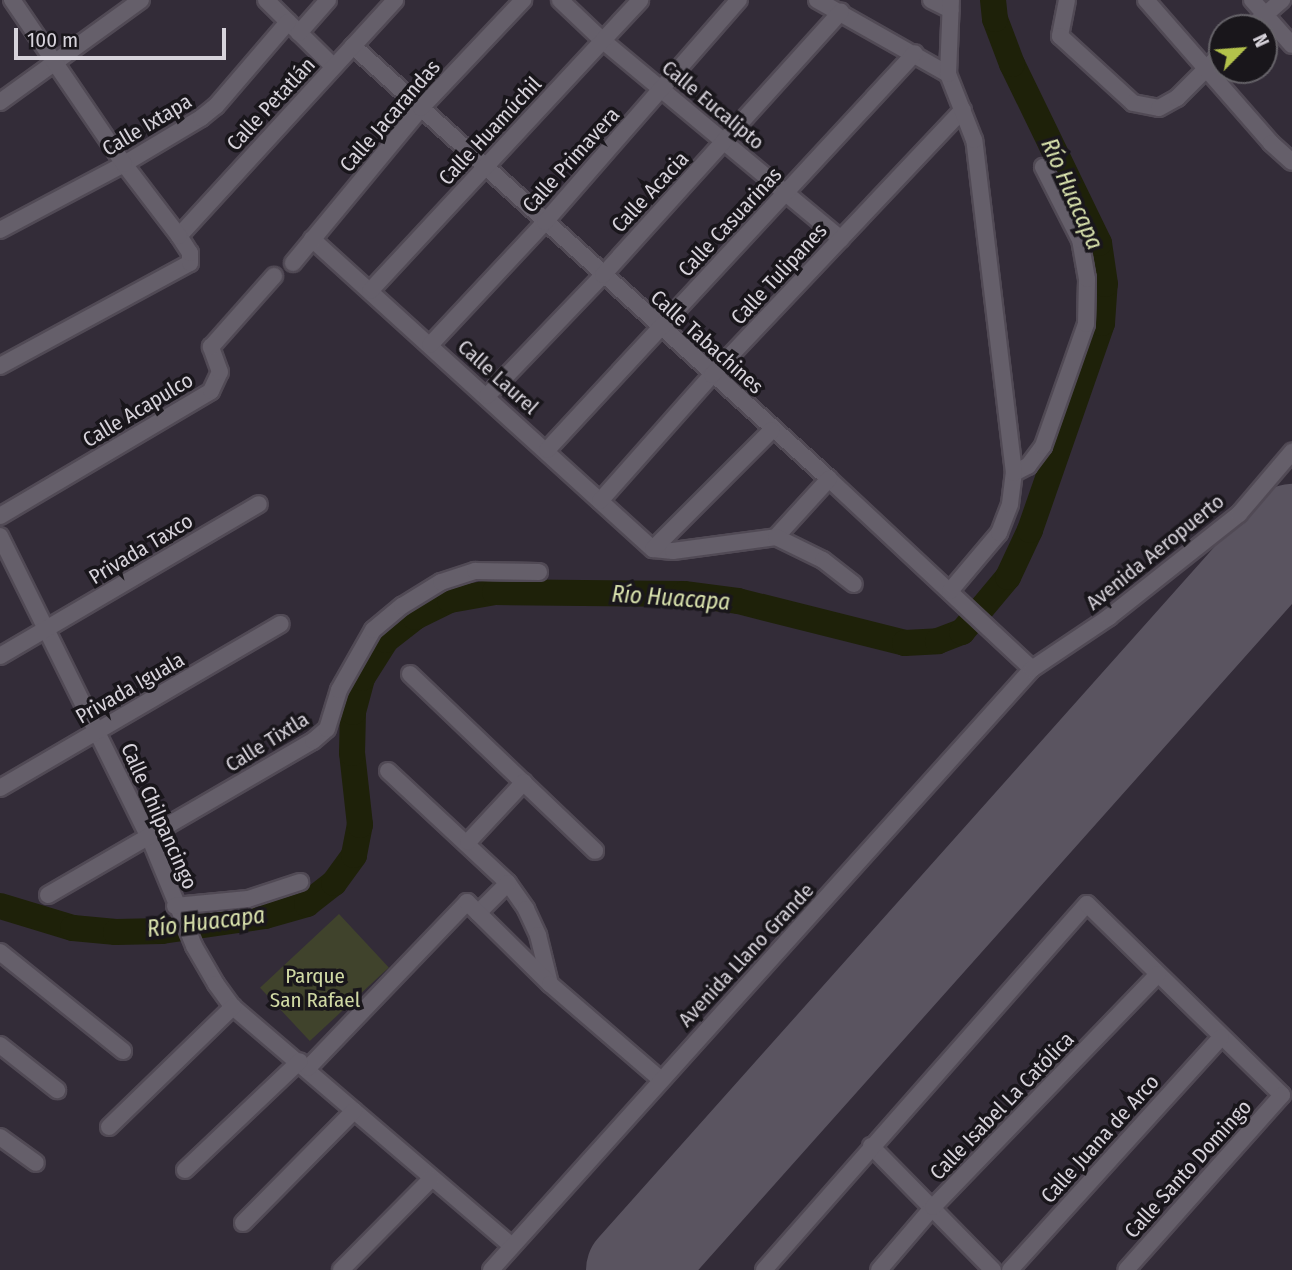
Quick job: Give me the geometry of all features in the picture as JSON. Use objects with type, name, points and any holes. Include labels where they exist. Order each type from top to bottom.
[{"type":"street","points":[[0,366],[190,263],[190,253],[179,236],[124,164],[12,0]]},
{"type":"street","points":[[0,102],[141,0]]},
{"type":"street","points":[[266,0],[334,67]]},
{"type":"street","name":"Calle Ixtapa","points":[[0,230],[124,164],[216,107],[294,27],[328,0]]},
{"type":"street","name":"Calle Petatlán","points":[[179,236],[395,0]]},
{"type":"street","name":"Calle Jacarandas","points":[[293,263],[421,108],[523,0]]},
{"type":"street","name":"Calle Eucalipto","points":[[559,0],[602,40],[841,239]]},
{"type":"street","name":"Calle Huamúchil","points":[[370,291],[640,0]]},
{"type":"street","name":"Calle Primavera","points":[[430,345],[545,222],[739,0]]},
{"type":"street","points":[[817,0],[948,74]]},
{"type":"street","points":[[931,0],[951,5],[948,74],[974,140],[1014,473],[1010,504],[999,533],[953,595]]},
{"type":"street","points":[[1067,0],[1060,36],[1133,103],[1159,108],[1177,98],[1206,67]]},
{"type":"street","points":[[1146,0],[1291,158]]},
{"type":"street","points":[[1252,0],[1264,14]]},
{"type":"street","points":[[1266,14],[1282,0]]},
{"type":"street","name":"Calle Acacia","points":[[487,396],[603,275],[841,12]]},
{"type":"street","points":[[1278,29],[1292,45]]},
{"type":"street","name":"Calle Tabachines","points":[[353,46],[772,430],[829,479],[1032,669]]},
{"type":"street","name":"Calle Casuarinas","points":[[547,450],[915,53]]},
{"type":"street","name":"Calle Tulipanes","points":[[600,501],[712,375],[964,110]]},
{"type":"street","points":[[1014,473],[1028,466],[1043,446],[1086,324],[1087,279],[1080,240],[1043,167]]},
{"type":"street","name":"Calle Laurel","points":[[312,239],[653,549]]},
{"type":"street","name":"Calle Acapulco","points":[[0,516],[211,391],[220,372],[211,346],[274,276]]},
{"type":"street","points":[[653,549],[772,430]]},
{"type":"street","name":"Avenida Aeropuerto","points":[[1032,669],[1110,617],[1238,514],[1292,452]]},
{"type":"street","points":[[776,537],[829,479]]},
{"type":"street","name":"Privada Taxco","points":[[0,656],[259,504]]},
{"type":"street","name":"Calle Chilpancingo","points":[[0,536],[150,839],[175,906],[194,946],[233,1007],[304,1065],[431,1179],[512,1246]]},
{"type":"street","points":[[653,549],[673,551],[776,537],[823,560],[854,583]]},
{"type":"street","name":"Calle Tixtla","points":[[48,895],[150,839],[313,741],[327,729],[339,690],[373,630],[402,606],[441,582],[475,571],[539,572]]},
{"type":"street","name":"Privada Iguala","points":[[0,788],[281,624]]},
{"type":"street","name":"Avenida Llano Grande","points":[[491,1270],[660,1079],[1004,704],[1032,669]]},
{"type":"street","points":[[410,674],[595,851]]},
{"type":"street","points":[[388,771],[468,842],[508,883],[526,909],[538,935],[550,984]]},
{"type":"street","points":[[468,842],[524,782]]},
{"type":"street","points":[[175,906],[248,899],[300,882]]},
{"type":"street","points":[[478,913],[508,883]]},
{"type":"street","points":[[185,1170],[304,1065],[467,902],[550,984],[660,1079]]},
{"type":"street","points":[[764,1270],[1087,904],[1221,1037]]},
{"type":"street","points":[[0,952],[123,1051]]},
{"type":"street","name":"Calle Isabel La Católica","points":[[879,1270],[933,1207],[1158,974]]},
{"type":"street","points":[[109,1126],[233,1007]]},
{"type":"street","name":"Calle Santo Domingo","points":[[1126,1270],[1282,1095],[1221,1037]]},
{"type":"street","name":"Calle Juana de Arco","points":[[1010,1270],[1221,1037]]},
{"type":"street","points":[[0,1045],[57,1090]]},
{"type":"street","points":[[243,1223],[354,1111]]},
{"type":"street","points":[[0,1137],[36,1163]]},
{"type":"street","points":[[871,1146],[993,1270]]},
{"type":"street","points":[[341,1270],[431,1179]]},
{"type":"green space","name":"Parque San Rafael","points":[[339,914],[389,967],[310,1041],[260,988]]},
{"type":"waterway","name":"Río Huacapa","points":[[0,906],[73,928],[116,932],[162,931],[265,916],[307,904],[334,883],[354,855],[360,825],[352,753],[353,712],[362,678],[386,640],[415,617],[450,600],[495,592],[684,594],[738,601],[905,643],[938,641],[962,632],[1008,577],[1030,530],[1102,323],[1105,284],[1099,243],[1012,64],[995,19],[993,0]]},
{"type":"runway","points":[[634,1270],[1292,532]]}]
